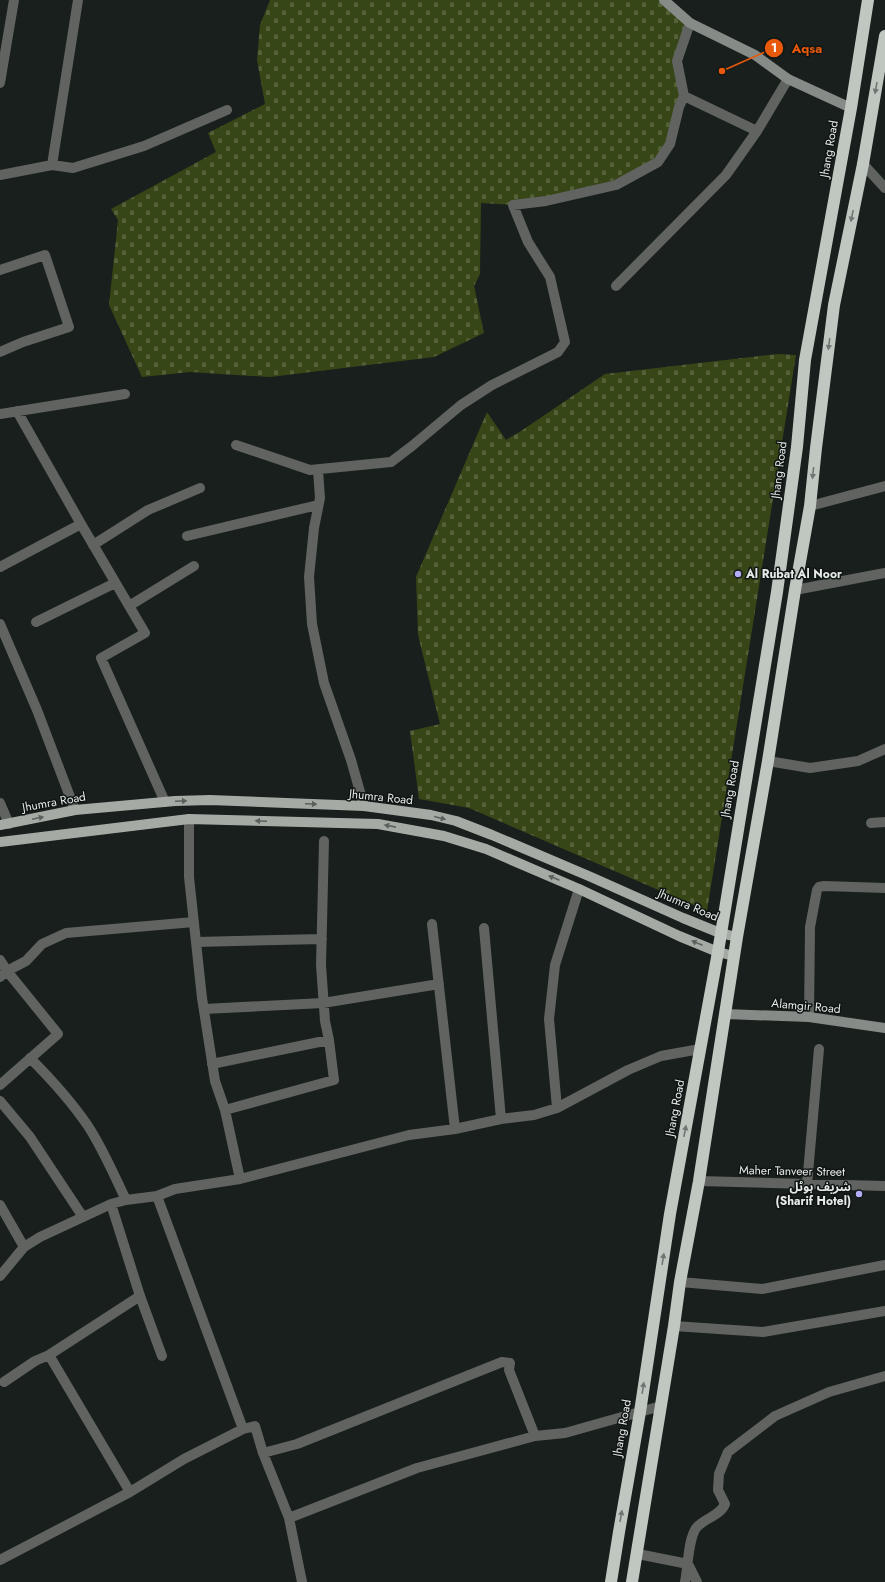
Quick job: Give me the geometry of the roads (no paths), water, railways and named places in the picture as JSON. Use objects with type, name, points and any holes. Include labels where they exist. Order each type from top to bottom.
[{"type":"highway","name":"Jhang Road","points":[[611,1582],[618,1532],[640,1412],[670,1214],[718,952],[778,592],[797,447],[805,360],[851,108],[868,0]]},
{"type":"highway","points":[[632,1582],[638,1554],[639,1537],[680,1282],[699,1181],[737,937],[810,506],[834,305],[883,62],[885,36]]},
{"type":"highway","points":[[797,447],[816,448]]},
{"type":"highway","points":[[618,1532],[639,1537]]},
{"type":"main road","name":"Jhumra Road","points":[[5,824],[76,810],[165,802],[210,800],[364,806],[432,816],[456,821],[720,933],[737,937]]},
{"type":"main road","points":[[0,842],[189,819],[385,825],[444,836],[486,849],[579,889],[678,936],[718,952],[734,956]]},
{"type":"street","points":[[0,83],[14,0]]},
{"type":"street","points":[[52,165],[78,0]]},
{"type":"street","points":[[664,0],[690,23],[755,55],[788,79],[851,108]]},
{"type":"street","points":[[236,445],[310,470],[391,462],[461,405],[492,385],[558,352],[565,342],[550,277],[528,242],[514,206],[546,201],[616,185],[658,162],[670,144],[679,107],[684,96],[677,61],[690,23]]},
{"type":"street","points":[[616,286],[726,176],[757,131],[788,79]]},
{"type":"street","points":[[684,96],[757,131]]},
{"type":"street","points":[[0,175],[52,165],[73,168],[144,146],[227,110]]},
{"type":"street","points":[[863,164],[885,188]]},
{"type":"street","points":[[0,270],[45,255],[69,327],[23,342],[0,352]]},
{"type":"street","points":[[0,414],[125,394]]},
{"type":"street","points":[[17,411],[115,583],[145,632],[100,658],[165,802]]},
{"type":"street","points":[[318,470],[320,498],[309,577],[312,624],[324,683],[351,760],[364,806]]},
{"type":"street","points":[[810,506],[885,486]]},
{"type":"street","points":[[93,545],[148,510],[200,488]]},
{"type":"street","points":[[187,536],[318,505]]},
{"type":"street","points":[[0,567],[81,524]]},
{"type":"street","points":[[129,606],[194,566]]},
{"type":"street","points":[[795,590],[885,573]]},
{"type":"street","points":[[36,622],[115,583]]},
{"type":"street","points":[[0,624],[37,710],[76,810]]},
{"type":"street","points":[[768,761],[810,768],[858,761],[885,749]]},
{"type":"street","points":[[0,802],[5,824]]},
{"type":"street","points":[[189,819],[189,877],[204,1009],[215,1081],[225,1110],[240,1179]]},
{"type":"street","points":[[871,823],[885,822]]},
{"type":"street","points":[[225,1110],[334,1080],[329,1040],[324,1021],[321,965],[324,841]]},
{"type":"street","points":[[809,1017],[810,926],[817,890],[819,887],[824,886],[885,888]]},
{"type":"street","points":[[557,1108],[549,1018],[555,964],[579,889]]},
{"type":"street","points":[[4,974],[26,962],[42,944],[66,933],[194,922]]},
{"type":"street","points":[[432,924],[455,1129]]},
{"type":"street","points":[[484,928],[501,1119]]},
{"type":"street","points":[[196,942],[322,939]]},
{"type":"street","points":[[0,960],[4,974],[58,1034],[0,1085]]},
{"type":"street","points":[[204,1009],[323,1003],[439,984]]},
{"type":"street","name":"Alamgir Road","points":[[725,1014],[809,1017],[885,1028]]},
{"type":"street","points":[[212,1064],[329,1040]]},
{"type":"street","points":[[0,1276],[24,1247],[40,1237],[111,1204],[126,1200],[157,1196],[175,1189],[240,1179],[409,1135],[455,1129],[501,1119],[534,1115],[557,1108],[628,1070],[661,1056],[700,1049]]},
{"type":"street","points":[[807,1184],[819,1049]]},
{"type":"street","points":[[30,1058],[53,1081],[88,1126],[108,1162],[126,1200]]},
{"type":"street","points":[[0,1101],[30,1137],[83,1217]]},
{"type":"street","name":"Maher Tanveer Street","points":[[699,1181],[885,1186]]},
{"type":"street","points":[[157,1196],[243,1429]]},
{"type":"street","points":[[111,1204],[140,1296],[162,1356]]},
{"type":"street","points":[[0,1205],[24,1247]]},
{"type":"street","points":[[680,1282],[762,1288],[885,1265]]},
{"type":"street","points":[[4,1382],[35,1360],[49,1355],[140,1296]]},
{"type":"street","points":[[674,1326],[763,1332],[885,1311]]},
{"type":"street","points":[[49,1355],[130,1492]]},
{"type":"street","points":[[264,1453],[297,1444],[502,1362],[510,1363],[510,1370],[535,1436]]},
{"type":"street","points":[[685,1582],[692,1534],[697,1526],[722,1510],[725,1504],[718,1490],[719,1474],[728,1452],[775,1416],[829,1392],[885,1376]]},
{"type":"street","points":[[288,1518],[417,1468],[535,1436],[565,1433],[661,1406]]},
{"type":"street","points":[[0,1560],[130,1492],[184,1459],[243,1429],[255,1426],[288,1518],[302,1582]]},
{"type":"street","points":[[638,1554],[688,1564]]},
{"type":"street","points":[[688,1564],[697,1582]]},
{"type":"place","name":"Aqsa","points":[[722,71]]},
{"type":"place","name":"Al Rubat Al Noor","points":[[738,574]]},
{"type":"place","name":"شریف ہوٹل (Sharif Hotel)","points":[[859,1194]]}]
